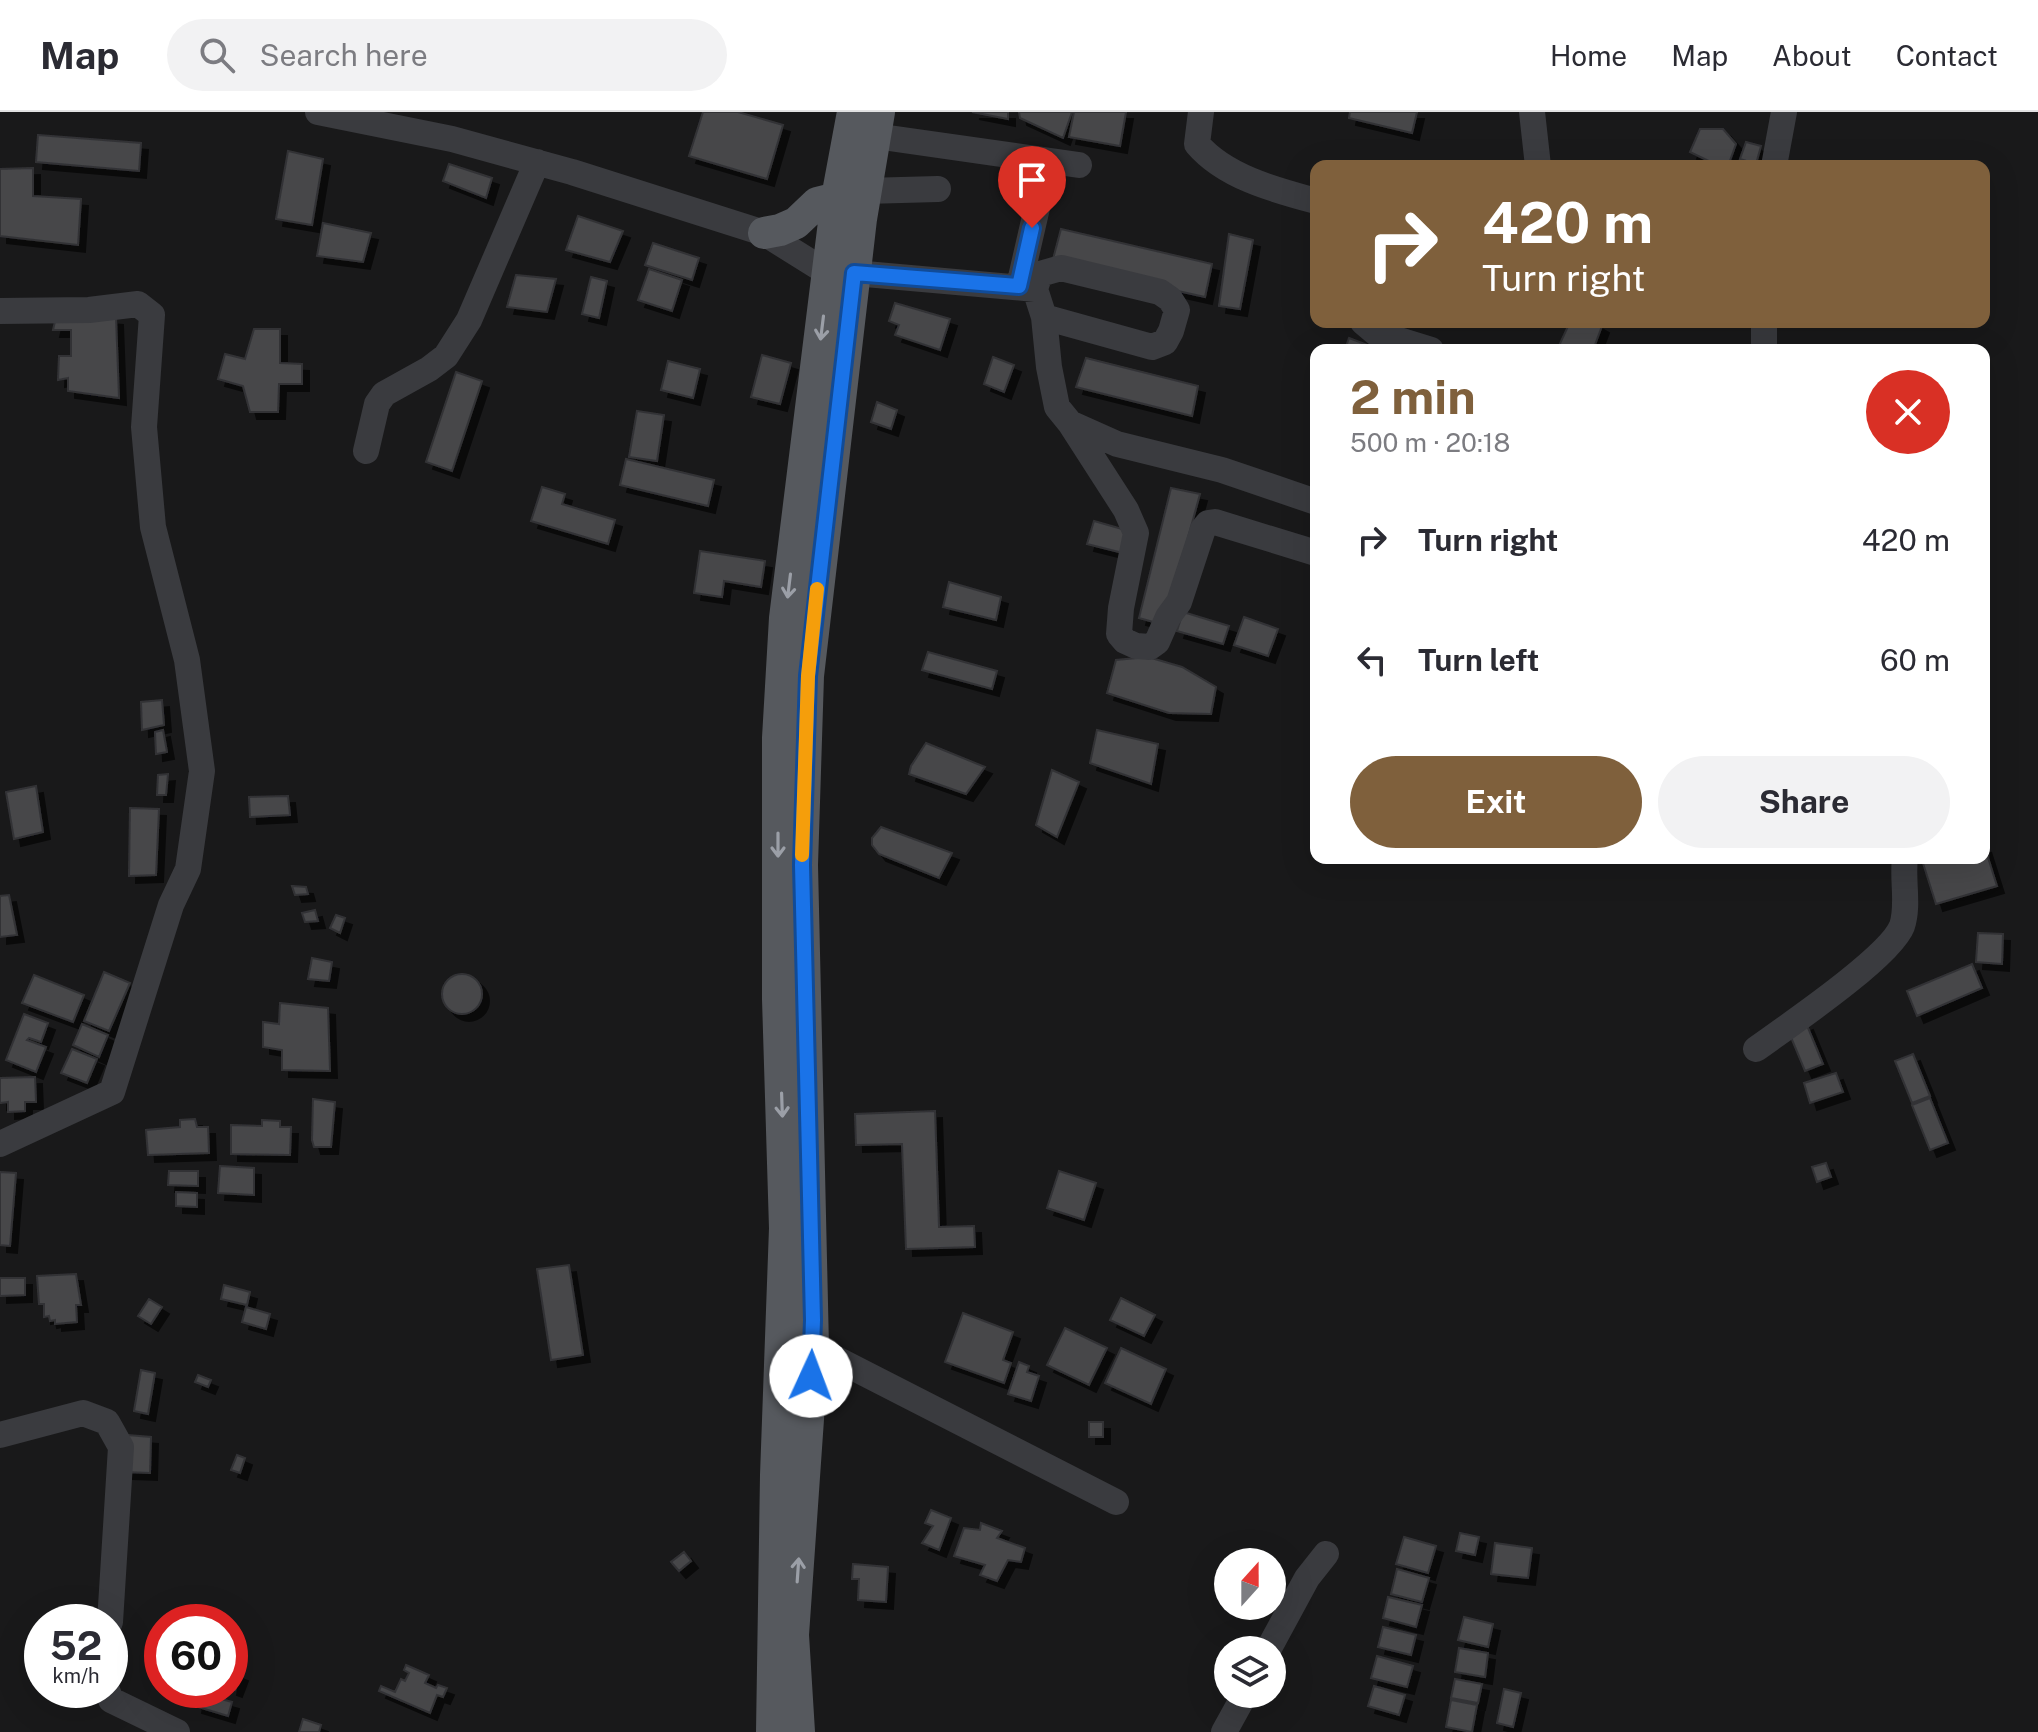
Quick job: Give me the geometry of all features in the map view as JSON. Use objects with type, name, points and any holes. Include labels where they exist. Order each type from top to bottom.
[{"type":"main road","points":[[781,1731],[776,1475],[785,1228],[778,999],[778,738],[785,618],[851,195],[853,112]]},
{"type":"main road","points":[[851,195],[877,124]]},
{"type":"main road","points":[[764,233],[796,223],[817,203],[851,195]]},
{"type":"main road","points":[[781,1731],[793,1635],[813,1347],[802,865],[808,676],[841,273]]},
{"type":"street","points":[[318,112],[452,139],[537,162],[764,233],[841,273],[1027,288]]},
{"type":"street","points":[[1201,112],[1197,144],[1205,153],[1231,171],[1310,199]]},
{"type":"street","points":[[1532,112],[1537,160]]},
{"type":"street","points":[[1775,160],[1784,112]]},
{"type":"street","points":[[877,124],[1079,165]]},
{"type":"street","points":[[366,451],[377,404],[384,394],[446,356],[469,320],[537,162]]},
{"type":"street","points":[[851,195],[938,189]]},
{"type":"street","points":[[1039,199],[1027,288],[1044,317],[1057,407],[1126,510],[1136,533],[1119,634],[1136,646],[1150,647],[1157,642],[1168,617],[1179,602],[1203,529],[1208,523],[1215,522],[1310,551]]},
{"type":"street","points":[[1027,288],[1040,274],[1061,268],[1160,292],[1170,299],[1177,310],[1165,342],[1152,347],[1044,317]]},
{"type":"street","points":[[0,311],[89,310],[138,304],[152,315],[144,427],[153,527],[187,660],[202,771],[188,869],[171,905],[112,1092],[0,1144]]},
{"type":"street","points":[[1370,328],[1376,333],[1412,344]]},
{"type":"street","points":[[1070,423],[1117,444],[1222,470],[1310,500]]},
{"type":"street","points":[[1756,1049],[1871,962],[1896,937],[1903,922],[1905,864]]},
{"type":"street","points":[[813,1347],[1116,1502]]},
{"type":"street","points":[[0,1435],[83,1413],[107,1422],[121,1447],[111,1604]]},
{"type":"street","points":[[1276,1636],[1307,1578],[1326,1554]]},
{"type":"street","points":[[128,1708],[177,1732]]},
{"type":"street","points":[[1224,1732],[1237,1708]]},
{"type":"building","points":[[703,112],[738,112],[783,125],[767,179],[689,156]]},
{"type":"building","points":[[972,112],[1008,112],[1008,119]]},
{"type":"building","points":[[1019,112],[1072,112],[1063,138],[1020,118]]},
{"type":"building","points":[[1074,112],[1126,112],[1120,146],[1069,137]]},
{"type":"building","points":[[1350,112],[1417,112],[1412,133],[1349,118]]},
{"type":"building","points":[[1700,129],[1723,129],[1736,144],[1730,160],[1707,160],[1690,152]]},
{"type":"building","points":[[38,135],[141,143],[139,171],[36,162]]},
{"type":"building","points":[[1746,142],[1761,146],[1757,160],[1740,159]]},
{"type":"building","points":[[288,151],[323,159],[312,225],[276,219]]},
{"type":"building","points":[[449,164],[492,178],[486,198],[443,181]]},
{"type":"building","points":[[33,168],[33,196],[81,199],[78,245],[0,236],[0,169]]},
{"type":"building","points":[[578,216],[623,231],[610,262],[566,250]]},
{"type":"building","points":[[323,223],[371,233],[363,262],[317,256]]},
{"type":"building","points":[[1061,229],[1212,264],[1205,297],[1052,263]]},
{"type":"building","points":[[1229,234],[1253,240],[1240,309],[1219,306]]},
{"type":"building","points":[[653,243],[699,258],[692,280],[645,265]]},
{"type":"building","points":[[649,269],[682,280],[672,311],[638,300]]},
{"type":"building","points":[[516,275],[556,279],[547,312],[507,307]]},
{"type":"building","points":[[591,277],[607,281],[599,318],[582,314]]},
{"type":"building","points":[[895,303],[950,319],[940,350],[895,335],[899,325],[889,321]]},
{"type":"building","points":[[57,313],[116,318],[119,398],[68,391],[68,378],[58,380],[59,356],[71,356],[71,330],[53,330]]},
{"type":"building","points":[[1567,328],[1601,328],[1595,344],[1560,344]]},
{"type":"building","points":[[254,329],[280,329],[280,363],[302,364],[302,384],[279,384],[278,412],[250,412],[243,386],[218,379],[225,354],[245,359]]},
{"type":"building","points":[[1349,338],[1365,344],[1347,344]]},
{"type":"building","points":[[762,355],[791,363],[780,404],[751,397]]},
{"type":"building","points":[[993,357],[1014,365],[1004,392],[984,384]]},
{"type":"building","points":[[1086,358],[1198,386],[1192,416],[1076,387]]},
{"type":"building","points":[[668,361],[700,369],[693,398],[661,390]]},
{"type":"building","points":[[456,372],[482,381],[452,471],[426,462]]},
{"type":"building","points":[[877,402],[897,410],[891,429],[871,422]]},
{"type":"building","points":[[637,411],[664,415],[657,461],[629,457]]},
{"type":"building","points":[[626,459],[714,480],[708,506],[620,485]]},
{"type":"building","points":[[542,487],[565,494],[562,504],[615,520],[608,544],[531,521]]},
{"type":"building","points":[[1171,488],[1200,494],[1164,625],[1139,618]]},
{"type":"building","points":[[1094,521],[1136,533],[1131,555],[1087,544]]},
{"type":"building","points":[[700,551],[765,561],[761,587],[724,581],[722,597],[694,593]]},
{"type":"building","points":[[949,582],[1001,597],[996,620],[943,607]]},
{"type":"building","points":[[1183,612],[1229,626],[1223,644],[1177,631]]},
{"type":"building","points":[[1244,617],[1278,629],[1268,656],[1234,645]]},
{"type":"building","points":[[928,652],[997,671],[992,689],[922,670]]},
{"type":"building","points":[[1148,657],[1182,667],[1216,687],[1211,714],[1169,713],[1107,693],[1116,660]]},
{"type":"building","points":[[162,700],[164,725],[142,730],[141,702]]},
{"type":"building","points":[[163,730],[167,752],[156,754],[155,732]]},
{"type":"building","points":[[1097,730],[1158,744],[1151,784],[1090,763]]},
{"type":"building","points":[[926,743],[985,767],[966,794],[909,774]]},
{"type":"building","points":[[1052,770],[1079,782],[1057,837],[1036,825]]},
{"type":"building","points":[[168,774],[166,795],[157,795],[158,775]]},
{"type":"building","points":[[36,786],[43,832],[14,839],[6,792]]},
{"type":"building","points":[[288,796],[290,815],[250,817],[249,797]]},
{"type":"building","points":[[130,808],[159,809],[156,875],[129,876]]},
{"type":"building","points":[[881,827],[952,853],[939,878],[879,854],[872,845],[872,838]]},
{"type":"building","points":[[1923,864],[1990,864],[1997,886],[1936,904]]},
{"type":"building","points":[[292,886],[306,887],[308,894],[295,895]]},
{"type":"building","points":[[9,895],[17,935],[0,937],[0,896]]},
{"type":"building","points":[[315,910],[318,921],[305,922],[302,913]]},
{"type":"building","points":[[336,915],[345,918],[340,933],[330,928]]},
{"type":"building","points":[[1978,933],[2003,934],[2002,964],[1976,962]]},
{"type":"building","points":[[312,958],[332,962],[329,981],[308,979]]},
{"type":"building","points":[[1972,964],[1982,988],[1917,1016],[1907,991]]},
{"type":"building","points":[[104,972],[130,983],[109,1031],[84,1021]]},
{"type":"building","points":[[462,974],[476,980],[482,994],[476,1008],[462,1014],[448,1008],[442,994],[448,980]]},
{"type":"building","points":[[34,975],[84,995],[73,1022],[22,1003]]},
{"type":"building","points":[[280,1003],[328,1008],[330,1071],[282,1070],[282,1050],[263,1047],[263,1022],[279,1024]]},
{"type":"building","points":[[24,1014],[48,1023],[41,1042],[27,1040],[46,1047],[36,1072],[6,1060]]},
{"type":"building","points":[[1806,1023],[1823,1064],[1805,1071],[1788,1030]]},
{"type":"building","points":[[82,1024],[108,1035],[99,1057],[73,1045]]},
{"type":"building","points":[[72,1049],[97,1059],[87,1083],[61,1073]]},
{"type":"building","points":[[1913,1054],[1930,1096],[1912,1103],[1895,1061]]},
{"type":"building","points":[[1836,1073],[1843,1092],[1810,1103],[1804,1083]]},
{"type":"building","points":[[35,1077],[36,1102],[25,1102],[25,1111],[8,1112],[8,1102],[0,1103],[0,1078]]},
{"type":"building","points":[[1930,1098],[1948,1143],[1930,1150],[1912,1105]]},
{"type":"building","points":[[313,1099],[335,1102],[331,1147],[314,1147]]},
{"type":"building","points":[[935,1111],[939,1227],[974,1226],[975,1247],[906,1249],[902,1144],[856,1145],[855,1114]]},
{"type":"building","points":[[195,1119],[197,1127],[208,1127],[209,1153],[148,1155],[146,1130],[180,1127],[180,1120]]},
{"type":"building","points":[[262,1120],[280,1121],[280,1127],[291,1127],[290,1155],[231,1154],[231,1125],[262,1126]]},
{"type":"building","points":[[1826,1163],[1831,1177],[1817,1182],[1812,1167]]},
{"type":"building","points":[[220,1166],[254,1168],[254,1195],[218,1193]]},
{"type":"building","points":[[169,1171],[198,1171],[198,1186],[168,1185]]},
{"type":"building","points":[[1059,1171],[1096,1183],[1084,1220],[1047,1208]]},
{"type":"building","points":[[0,1172],[16,1173],[10,1246],[0,1245]]},
{"type":"building","points":[[176,1192],[197,1193],[197,1207],[176,1206]]},
{"type":"building","points":[[569,1265],[583,1355],[551,1360],[537,1269]]},
{"type":"building","points":[[76,1274],[81,1305],[76,1305],[77,1322],[55,1324],[49,1316],[44,1317],[44,1304],[39,1304],[37,1276]]},
{"type":"building","points":[[0,1278],[25,1278],[25,1295],[0,1296]]},
{"type":"building","points":[[224,1285],[250,1292],[247,1305],[221,1299]]},
{"type":"building","points":[[1121,1298],[1155,1315],[1144,1336],[1110,1320]]},
{"type":"building","points":[[149,1299],[162,1307],[151,1324],[138,1316]]},
{"type":"building","points":[[246,1307],[270,1314],[266,1329],[242,1322]]},
{"type":"building","points":[[963,1313],[1013,1332],[1003,1360],[1011,1363],[1004,1383],[945,1362]]},
{"type":"building","points":[[1065,1328],[1107,1348],[1089,1385],[1047,1365]]},
{"type":"building","points":[[1121,1348],[1166,1369],[1151,1404],[1105,1383]]},
{"type":"building","points":[[1019,1362],[1029,1366],[1027,1372],[1039,1376],[1031,1401],[1008,1394]]},
{"type":"building","points":[[141,1370],[155,1373],[148,1414],[134,1411]]},
{"type":"building","points":[[198,1375],[211,1380],[208,1387],[195,1382]]},
{"type":"building","points":[[1089,1422],[1103,1422],[1103,1437],[1089,1437]]},
{"type":"building","points":[[127,1435],[151,1437],[150,1473],[125,1472]]},
{"type":"building","points":[[237,1455],[245,1458],[240,1473],[231,1470]]},
{"type":"building","points":[[931,1510],[951,1518],[939,1550],[922,1543],[933,1526],[925,1523]]},
{"type":"building","points":[[981,1523],[1002,1531],[997,1538],[1025,1548],[1021,1562],[1008,1560],[997,1581],[980,1575],[985,1565],[954,1556],[964,1528],[980,1530]]},
{"type":"building","points":[[1460,1533],[1479,1537],[1475,1555],[1456,1551]]},
{"type":"building","points":[[1404,1537],[1436,1546],[1428,1573],[1396,1564]]},
{"type":"building","points":[[1495,1543],[1532,1548],[1528,1578],[1491,1574]]},
{"type":"building","points":[[684,1552],[691,1561],[679,1571],[671,1562]]},
{"type":"building","points":[[853,1564],[888,1567],[886,1602],[858,1600],[859,1579],[852,1579]]},
{"type":"building","points":[[1397,1569],[1429,1578],[1422,1602],[1391,1594]]},
{"type":"building","points":[[1388,1597],[1422,1605],[1416,1627],[1383,1618]]},
{"type":"building","points":[[1464,1617],[1493,1624],[1488,1647],[1458,1640]]},
{"type":"building","points":[[1383,1627],[1416,1635],[1411,1655],[1378,1647]]},
{"type":"building","points":[[1459,1648],[1488,1653],[1485,1677],[1455,1672]]},
{"type":"building","points":[[1377,1656],[1413,1666],[1407,1687],[1371,1678]]},
{"type":"building","points":[[406,1665],[429,1675],[425,1683],[436,1688],[438,1685],[447,1688],[443,1697],[437,1695],[430,1713],[379,1691],[381,1686],[395,1692],[401,1679],[405,1681],[409,1673],[404,1670]]},
{"type":"building","points":[[1455,1679],[1482,1684],[1478,1703],[1451,1698]]},
{"type":"building","points":[[1374,1686],[1405,1695],[1399,1715],[1368,1706]]},
{"type":"building","points":[[1504,1689],[1521,1693],[1513,1727],[1497,1723]]},
{"type":"building","points":[[1451,1700],[1477,1705],[1472,1732],[1446,1727]]},
{"type":"building","points":[[202,1708],[230,1708],[228,1716]]},
{"type":"building","points":[[303,1719],[321,1725],[319,1732],[299,1732]]},
{"type":"slow traffic","points":[[802,855],[808,676],[817,589]]},
{"type":"route","points":[[811,1376],[813,1320],[802,865],[808,676],[854,273],[1019,286],[1032,228]]}]
